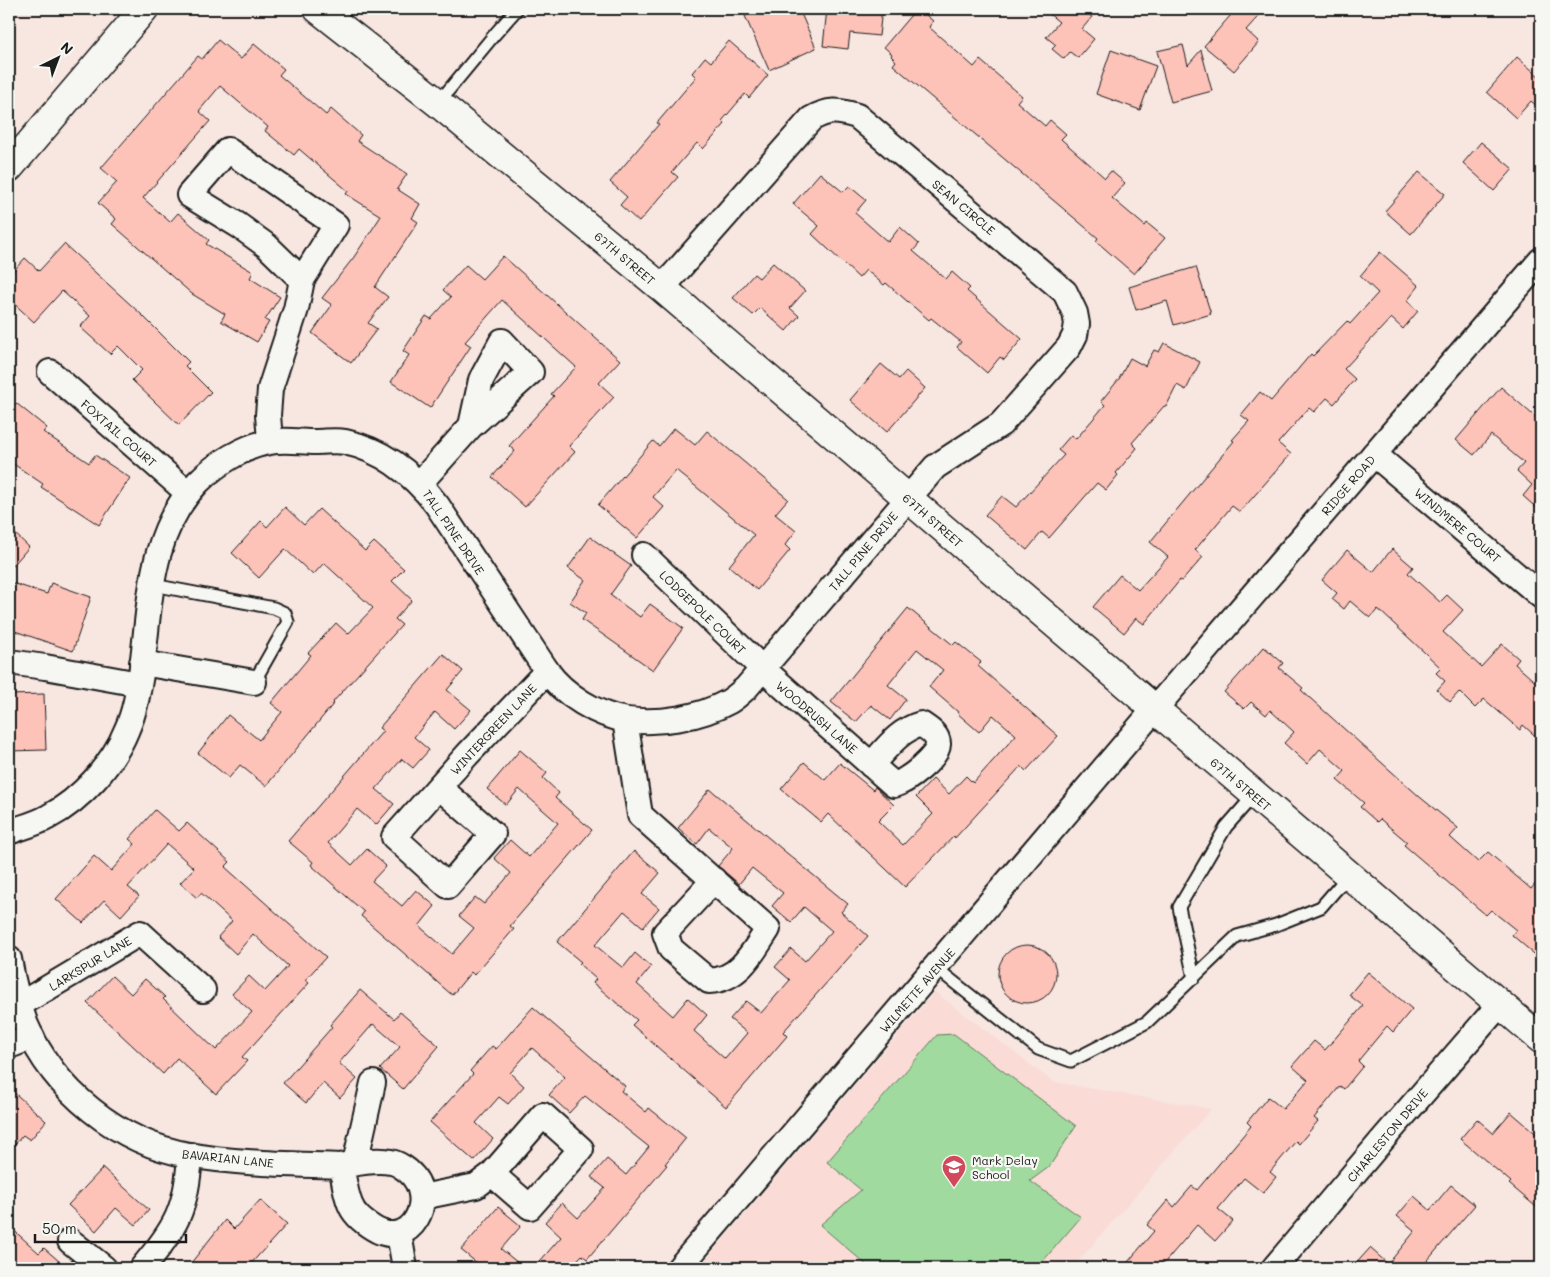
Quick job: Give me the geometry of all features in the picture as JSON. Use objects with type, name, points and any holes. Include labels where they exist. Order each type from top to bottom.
[{"type":"street","points":[[9,168],[144,9]]},
{"type":"street","name":"67TH STREET","points":[[318,9],[438,103],[662,288],[1541,1039]]},
{"type":"street","name":"SEAN CIRCLE","points":[[662,288],[811,119],[830,111],[857,116],[1065,292],[1073,307],[1076,324],[1075,335],[1069,348],[1001,424],[935,467],[908,499]]},
{"type":"street","points":[[270,442],[268,414],[270,390],[296,309],[302,280],[336,226],[228,150],[189,195],[238,225],[267,246],[302,280]]},
{"type":"street","name":"RIDGE ROAD","points":[[1154,710],[1541,260]]},
{"type":"street","name":"FOXTAIL COURT","points":[[50,372],[188,493]]},
{"type":"street","points":[[420,483],[471,426]]},
{"type":"street","name":"TALL PINE DRIVE","points":[[9,832],[33,824],[62,809],[95,779],[113,756],[127,730],[134,710],[141,674],[155,568],[162,540],[173,515],[188,493],[206,474],[242,451],[270,442],[344,442],[368,450],[392,462],[420,483],[437,505],[547,671],[561,687],[578,700],[599,711],[625,720],[655,721],[686,716],[709,711],[729,702],[746,688],[763,669],[908,499]]},
{"type":"street","name":"WINDMERE COURT","points":[[1374,454],[1541,596]]},
{"type":"street","name":"LODGEPOLE COURT","points":[[644,555],[763,669]]},
{"type":"street","points":[[9,662],[45,667],[254,682]]},
{"type":"street","name":"WOODRUSH LANE","points":[[763,669],[871,765]]},
{"type":"street","name":"WINTERGREEN LANE","points":[[439,787],[547,671]]},
{"type":"street","name":"WILMETTE AVENUE","points":[[679,1268],[1154,710]]},
{"type":"street","points":[[625,720],[640,815],[714,880]]},
{"type":"street","name":"LARKSPUR LANE","points":[[19,1005],[140,933],[203,990]]},
{"type":"street","name":"BAVARIAN LANE","points":[[9,959],[19,1005],[32,1037],[55,1073],[73,1094],[94,1112],[129,1135],[149,1144],[190,1156],[250,1163],[348,1164],[391,1162],[404,1168],[413,1176],[419,1186],[422,1197]]},
{"type":"street","name":"CHARLESTON DRIVE","points":[[1274,1268],[1500,1004]]},
{"type":"street","points":[[9,1046],[32,1037]]},
{"type":"street","points":[[373,1083],[348,1164],[349,1202],[355,1213],[365,1223],[386,1234],[399,1234],[408,1229],[416,1218],[422,1197],[476,1186],[492,1174]]},
{"type":"street","points":[[142,1268],[169,1236],[177,1221],[184,1202],[189,1178],[190,1156]]},
{"type":"street","points":[[399,1234],[405,1268]]},
{"type":"street","points":[[70,1241],[104,1268]]},
{"type":"lane","points":[[438,103],[517,9]]},
{"type":"lane","points":[[153,584],[274,608],[285,613],[288,622],[254,682]]},
{"type":"lane","points":[[1194,978],[1179,907],[1226,827],[1254,795]]},
{"type":"lane","points":[[936,968],[1038,1049],[1071,1061],[1148,1022],[1237,936],[1276,925],[1321,907],[1348,876]]},
{"type":"shaded area","name":"Mark Delay School","points":[[935,992],[1053,1082],[1211,1109],[1072,1268],[699,1268]]},
{"type":"green space","points":[[954,1034],[1076,1126],[1049,1167],[1030,1181],[1081,1217],[1037,1268],[870,1268],[820,1225],[861,1190],[827,1162],[937,1035]]},
{"type":"building","points":[[762,9],[799,9],[816,48],[769,70],[745,16]]},
{"type":"building","points":[[827,9],[882,9],[879,36],[850,33],[848,49],[823,46]]},
{"type":"building","points":[[916,9],[919,9],[933,21],[929,27],[974,67],[980,60],[1022,96],[1017,102],[1045,126],[1050,120],[1066,134],[1061,139],[1105,178],[1111,171],[1125,183],[1112,198],[1145,226],[1147,223],[1165,238],[1134,274],[1096,241],[1098,238],[893,65],[896,61],[891,56],[892,54],[884,47]]},
{"type":"building","points":[[1043,9],[1082,9],[1092,17],[1082,29],[1094,39],[1078,58],[1070,52],[1064,59],[1052,49],[1056,45],[1046,37],[1059,22]]},
{"type":"building","points":[[1236,9],[1265,9],[1246,30],[1259,42],[1234,71],[1204,46]]},
{"type":"building","points":[[218,40],[241,59],[254,44],[284,69],[279,75],[326,115],[331,109],[361,135],[357,141],[407,174],[397,189],[420,204],[412,218],[418,222],[375,287],[388,297],[368,323],[377,329],[351,363],[312,333],[332,305],[322,298],[354,257],[381,216],[346,194],[348,191],[299,149],[294,155],[265,131],[268,127],[220,86],[199,111],[210,121],[143,198],[170,222],[178,213],[209,240],[206,244],[253,272],[250,278],[280,297],[265,320],[269,322],[257,342],[221,321],[225,314],[192,294],[112,224],[116,219],[98,203],[117,182],[101,168],[198,56],[202,59]]},
{"type":"building","points":[[729,41],[768,75],[749,98],[745,94],[722,121],[725,124],[703,149],[697,143],[672,172],[678,177],[639,222],[620,205],[627,197],[610,182],[696,77],[692,73],[705,57],[711,62]]},
{"type":"building","points":[[1183,45],[1188,65],[1201,50],[1212,91],[1171,102],[1157,51]]},
{"type":"building","points":[[1111,50],[1156,66],[1140,110],[1096,94]]},
{"type":"building","points":[[1517,57],[1541,78],[1541,110],[1531,101],[1516,118],[1487,92]]},
{"type":"building","points":[[1481,142],[1513,169],[1494,191],[1463,163]]},
{"type":"building","points":[[1419,172],[1445,194],[1411,234],[1385,211]]},
{"type":"building","points":[[820,173],[843,192],[849,186],[866,200],[855,213],[888,242],[900,227],[919,244],[913,251],[946,279],[952,272],[970,288],[967,291],[1022,339],[1004,360],[1000,357],[987,373],[957,347],[961,342],[931,318],[929,320],[886,283],[884,285],[866,270],[859,278],[812,234],[819,226],[793,204]]},
{"type":"building","points":[[64,244],[142,315],[189,362],[185,366],[211,392],[179,425],[132,380],[142,370],[118,346],[110,354],[80,327],[90,316],[62,291],[34,322],[9,299],[9,276],[25,258],[39,271]]},
{"type":"building","points":[[1380,252],[1419,286],[1407,301],[1418,311],[1403,329],[1391,318],[1344,369],[1355,379],[1334,404],[1327,398],[1314,412],[1309,408],[1278,443],[1291,454],[1240,512],[1232,506],[1195,550],[1203,557],[1182,581],[1180,580],[1144,624],[1136,618],[1124,633],[1093,607],[1120,575],[1138,590],[1168,557],[1150,542],[1249,421],[1241,415],[1260,392],[1271,401],[1311,354],[1313,356],[1347,321],[1350,324],[1378,293],[1360,276]]},
{"type":"building","points":[[503,256],[620,360],[599,383],[614,397],[569,446],[575,452],[525,507],[492,477],[515,451],[509,446],[554,396],[551,394],[576,367],[502,300],[465,342],[471,346],[430,408],[391,382],[409,355],[403,351],[426,316],[431,319],[451,297],[443,290],[466,265],[482,279]]},
{"type":"building","points":[[773,263],[805,291],[790,308],[799,316],[786,331],[760,308],[753,315],[733,298],[754,274],[759,278]]},
{"type":"building","points":[[1196,267],[1211,314],[1174,325],[1167,301],[1136,310],[1129,287]]},
{"type":"building","points":[[1164,343],[1200,362],[1186,390],[1177,385],[1166,407],[1164,406],[1132,443],[1137,448],[1116,473],[1118,475],[1106,490],[1097,483],[1049,538],[1042,532],[1027,550],[985,515],[1002,496],[1016,507],[1064,455],[1058,450],[1071,435],[1076,439],[1105,405],[1101,401],[1119,379],[1130,358],[1145,366],[1154,350],[1159,352]]},
{"type":"building","points":[[881,364],[899,379],[906,371],[925,388],[887,432],[850,400]]},
{"type":"building","points":[[1501,387],[1541,422],[1541,512],[1523,496],[1532,485],[1517,471],[1524,463],[1491,435],[1474,455],[1456,440]]},
{"type":"building","points":[[16,403],[47,428],[43,432],[89,463],[95,455],[130,478],[99,525],[41,487],[43,484],[9,461],[9,412]]},
{"type":"building","points":[[674,428],[695,445],[707,431],[788,499],[775,514],[796,531],[785,545],[790,550],[757,590],[729,566],[754,535],[676,470],[653,497],[664,507],[637,538],[598,505],[653,441],[659,446]]},
{"type":"building","points":[[285,507],[304,525],[319,509],[365,551],[374,542],[404,569],[392,581],[412,600],[395,619],[402,625],[333,702],[266,786],[240,765],[229,778],[198,753],[228,715],[259,740],[282,712],[271,703],[311,655],[308,653],[336,623],[348,634],[373,608],[324,563],[313,575],[285,549],[259,578],[232,553],[261,521],[267,527]]},
{"type":"building","points":[[9,528],[29,547],[9,570]]},
{"type":"building","points":[[590,537],[631,566],[610,595],[640,617],[650,604],[683,628],[653,670],[582,620],[586,613],[570,602],[585,580],[568,568]]},
{"type":"building","points":[[1392,549],[1413,567],[1408,573],[1440,602],[1447,595],[1463,610],[1443,632],[1481,667],[1502,644],[1519,659],[1515,664],[1541,687],[1541,741],[1523,725],[1520,730],[1484,699],[1475,708],[1459,692],[1450,702],[1437,690],[1445,681],[1436,673],[1441,668],[1378,609],[1370,618],[1350,601],[1344,609],[1332,599],[1337,593],[1322,580],[1347,550],[1373,572]]},
{"type":"building","points":[[9,582],[47,594],[51,583],[91,597],[73,651],[9,629]]},
{"type":"building","points":[[908,608],[953,645],[956,642],[981,662],[978,666],[1058,736],[1026,771],[1021,766],[955,838],[954,836],[905,887],[828,814],[821,822],[781,789],[804,762],[825,780],[840,763],[873,790],[875,787],[894,805],[878,821],[903,845],[933,814],[916,797],[933,779],[949,794],[966,776],[973,783],[1016,735],[993,715],[979,732],[957,713],[929,687],[943,670],[917,649],[888,685],[906,699],[890,720],[871,705],[856,722],[831,702]]},
{"type":"building","points":[[1264,647],[1283,663],[1279,668],[1303,688],[1301,690],[1421,798],[1458,828],[1450,837],[1478,862],[1488,852],[1531,889],[1541,877],[1541,960],[1512,935],[1516,930],[1491,910],[1486,915],[1404,845],[1407,842],[1380,819],[1377,822],[1360,807],[1364,803],[1337,780],[1345,771],[1320,749],[1307,764],[1284,743],[1294,732],[1270,710],[1266,715],[1251,702],[1244,709],[1224,692]]},
{"type":"building","points":[[443,654],[463,671],[447,690],[471,710],[454,729],[435,712],[414,737],[429,750],[413,768],[402,759],[376,789],[394,804],[376,825],[357,809],[328,843],[352,865],[367,849],[386,866],[372,881],[402,906],[416,890],[435,906],[419,926],[452,954],[474,928],[459,916],[475,897],[484,904],[511,873],[494,858],[510,840],[529,857],[558,823],[519,789],[506,805],[487,789],[520,750],[547,773],[543,778],[559,793],[555,798],[592,830],[510,926],[514,929],[474,975],[471,972],[452,995],[361,916],[364,912],[311,865],[313,862],[288,841],[383,731],[379,728]]},
{"type":"building","points":[[44,694],[46,750],[9,751],[9,695]]},
{"type":"building","points":[[710,789],[848,904],[841,912],[868,936],[783,1032],[787,1036],[726,1107],[632,1025],[637,1020],[593,983],[596,979],[579,964],[581,962],[557,942],[634,851],[660,873],[642,894],[659,908],[643,927],[624,911],[595,945],[623,968],[635,953],[651,967],[637,984],[673,1016],[688,998],[707,1015],[694,1031],[725,1059],[747,1033],[730,1019],[746,1001],[761,1013],[790,980],[775,967],[791,949],[805,961],[832,931],[804,907],[791,922],[772,906],[783,893],[752,868],[739,884],[718,866],[733,848],[709,828],[697,844],[678,828]]},
{"type":"building","points":[[155,810],[179,831],[187,823],[230,862],[225,867],[326,957],[305,980],[309,983],[242,1057],[247,1061],[216,1094],[177,1058],[163,1074],[87,1003],[112,976],[131,994],[145,979],[216,1050],[252,1012],[232,994],[249,976],[265,991],[288,966],[253,934],[236,954],[218,937],[232,921],[201,893],[197,898],[180,883],[194,868],[167,844],[128,887],[139,896],[121,916],[104,900],[83,923],[56,899],[94,856],[111,871],[135,844],[129,839]]},
{"type":"building","points":[[1021,945],[1033,945],[1048,953],[1056,968],[1056,980],[1048,995],[1033,1003],[1021,1003],[1006,995],[998,980],[998,968],[1006,953]]},
{"type":"building","points":[[1368,972],[1412,1009],[1393,1032],[1387,1026],[1358,1061],[1363,1066],[1344,1089],[1340,1086],[1314,1118],[1318,1121],[1299,1144],[1296,1141],[1270,1172],[1276,1177],[1263,1193],[1244,1178],[1218,1209],[1233,1221],[1215,1241],[1197,1225],[1160,1268],[1123,1268],[1154,1231],[1147,1225],[1168,1200],[1174,1207],[1192,1186],[1197,1190],[1251,1126],[1247,1122],[1268,1097],[1283,1109],[1308,1080],[1292,1066],[1314,1041],[1325,1050],[1363,1006],[1349,995]]},
{"type":"building","points":[[360,990],[394,1019],[400,1012],[439,1046],[403,1089],[380,1069],[400,1047],[373,1024],[339,1063],[357,1079],[340,1098],[323,1083],[306,1103],[283,1083],[332,1027],[330,1025]]},
{"type":"building","points":[[533,1007],[625,1086],[621,1091],[646,1112],[649,1108],[686,1138],[665,1164],[667,1165],[587,1259],[582,1255],[570,1268],[534,1268],[561,1237],[545,1222],[562,1203],[578,1218],[605,1188],[591,1177],[607,1159],[626,1175],[649,1147],[585,1096],[569,1113],[549,1095],[565,1077],[532,1048],[510,1073],[524,1086],[508,1104],[499,1097],[476,1123],[493,1139],[474,1161],[430,1122],[473,1074],[470,1071],[492,1046],[496,1049]]},
{"type":"building","points":[[9,1088],[46,1121],[30,1140],[23,1135],[9,1151]]},
{"type":"building","points":[[1511,1112],[1541,1138],[1541,1211],[1509,1184],[1511,1182],[1460,1139],[1477,1119],[1493,1133]]},
{"type":"building","points":[[103,1168],[149,1210],[136,1225],[116,1208],[96,1231],[68,1205]]},
{"type":"building","points":[[1451,1185],[1475,1205],[1421,1268],[1352,1268],[1370,1248],[1388,1264],[1415,1231],[1397,1216],[1414,1196],[1430,1210]]},
{"type":"building","points":[[260,1200],[287,1224],[247,1268],[187,1268],[225,1220],[234,1229]]},
{"type":"building","points":[[498,1207],[521,1226],[501,1249],[524,1268],[483,1268],[461,1250]]},
{"type":"building","points":[[9,1226],[39,1253],[44,1248],[67,1268],[9,1268]]},
{"type":"place","name":"Mark Delay School","points":[[954,1188]]}]
